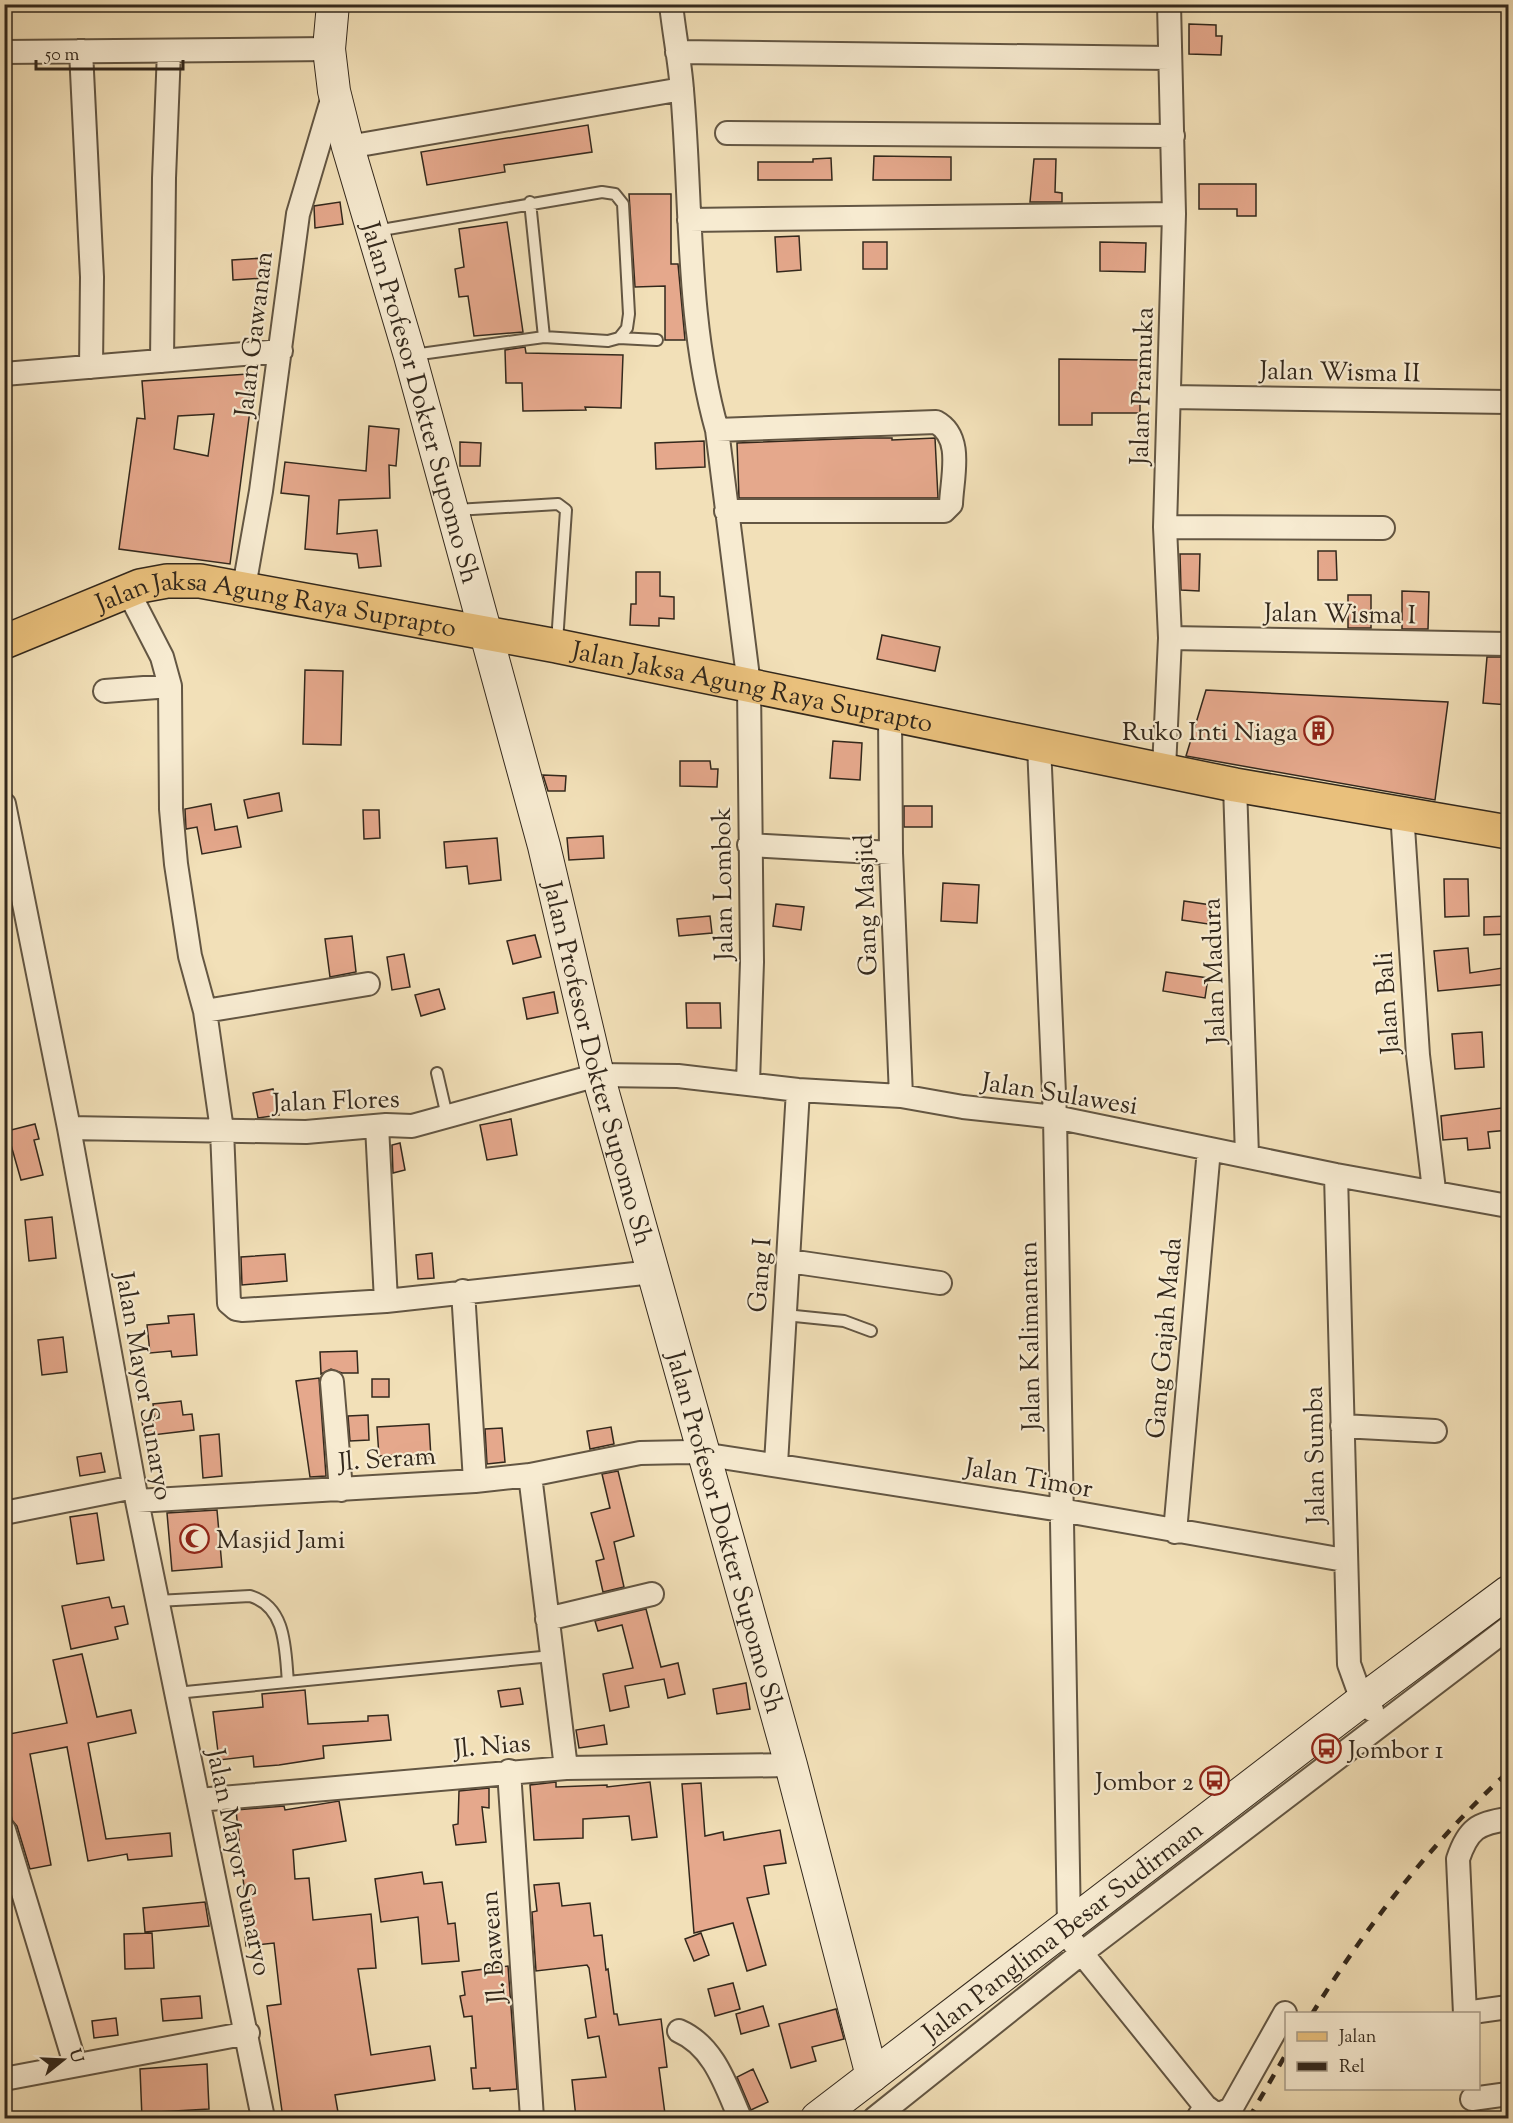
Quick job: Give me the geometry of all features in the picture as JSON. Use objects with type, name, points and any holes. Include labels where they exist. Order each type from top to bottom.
[{"type":"main road","name":"Jalan Jaksa Agung Raya Suprapto","points":[[4,642],[128,591],[167,581],[200,581],[244,587],[557,646],[890,712],[1235,785],[1509,831]]},
{"type":"street","name":"Jalan Profesor Dokter Supomo Sh","points":[[333,4],[329,49],[334,91],[372,232],[410,356],[544,846],[598,1075],[632,1274],[704,1454],[791,1765],[873,2076]]},
{"type":"street","name":"Jalan Lombok","points":[[671,4],[682,89],[698,337],[717,430],[749,685],[752,962],[748,1083]]},
{"type":"street","name":"Jalan Pramuka","points":[[1164,769],[1170,638],[1165,527],[1174,214],[1169,4]]},
{"type":"street","points":[[4,52],[329,49]]},
{"type":"street","points":[[81,51],[92,277],[91,367]]},
{"type":"street","points":[[162,361],[169,51]]},
{"type":"street","points":[[676,52],[1170,58]]},
{"type":"street","points":[[348,147],[682,89]]},
{"type":"street","name":"Jalan Gawanan","points":[[244,587],[281,351],[298,214],[334,91]]},
{"type":"street","points":[[726,133],[1173,136]]},
{"type":"street","points":[[689,220],[1174,214]]},
{"type":"street","points":[[4,374],[281,351]]},
{"type":"street","name":"Jalan Wisma II","points":[[1170,397],[1509,402]]},
{"type":"street","points":[[717,430],[936,422],[947,428],[953,441],[951,504],[944,511],[726,511]]},
{"type":"street","points":[[1165,527],[1383,528]]},
{"type":"street","points":[[128,591],[162,657],[170,686],[171,809],[176,864],[190,956],[205,1011],[222,1130],[227,1295],[232,1306],[242,1310],[386,1301],[632,1274]]},
{"type":"street","name":"Jalan Wisma I","points":[[1170,638],[1509,644]]},
{"type":"street","points":[[105,691],[170,686]]},
{"type":"street","name":"Gang Masjid","points":[[890,712],[891,853],[901,1096]]},
{"type":"street","name":"Jalan Kalimantan","points":[[1039,745],[1055,1117],[1060,1510],[1071,1937]]},
{"type":"street","name":"Jalan Madura","points":[[1235,785],[1247,1156]]},
{"type":"street","name":"Jalan Mayor Sunaryo","points":[[4,804],[11,882],[69,1128],[135,1494],[248,2033],[263,2118]]},
{"type":"street","name":"Jalan Bali","points":[[1402,812],[1418,1055],[1434,1190]]},
{"type":"street","points":[[749,845],[891,853]]},
{"type":"street","points":[[205,1011],[368,984]]},
{"type":"street","name":"Jalan Sulawesi","points":[[598,1075],[678,1076],[798,1090],[901,1096],[963,1107],[1055,1117],[1336,1175],[1434,1190],[1509,1206]]},
{"type":"street","name":"Jalan Flores","points":[[69,1128],[306,1132],[377,1126],[412,1126],[598,1075]]},
{"type":"street","name":"Gang I","points":[[776,1464],[798,1090]]},
{"type":"street","points":[[377,1126],[386,1301]]},
{"type":"street","name":"Gang Gajah Mada","points":[[1174,1532],[1209,1149]]},
{"type":"street","name":"Jalan Sumba","points":[[1336,1175],[1344,1560],[1349,1664],[1364,1699],[1382,1724]]},
{"type":"street","points":[[789,1261],[940,1283]]},
{"type":"street","points":[[463,1291],[475,1481]]},
{"type":"street","points":[[332,1382],[341,1490]]},
{"type":"street","points":[[1342,1426],[1435,1431]]},
{"type":"street","name":"Jl. Seram","points":[[4,1513],[135,1494],[341,1490],[475,1481],[530,1475],[647,1452],[704,1454]]},
{"type":"street","name":"Jalan Timor","points":[[704,1454],[1060,1510],[1174,1532],[1344,1560]]},
{"type":"street","points":[[530,1475],[566,1768]]},
{"type":"street","name":"Jalan Panglima Besar Sudirman","points":[[817,2118],[1071,1937],[1364,1699],[1509,1592]]},
{"type":"street","points":[[547,1619],[652,1594]]},
{"type":"street","points":[[875,2118],[1071,1937],[1382,1724],[1509,1628]]},
{"type":"street","name":"Jl. Nias","points":[[198,1800],[509,1771],[791,1765]]},
{"type":"street","name":"Jl. Bawean","points":[[509,1771],[532,2118]]},
{"type":"street","points":[[1465,2012],[1458,1859],[1464,1842],[1474,1829],[1492,1821],[1509,1819]]},
{"type":"street","points":[[4,1830],[75,2064]]},
{"type":"street","points":[[1071,1937],[1202,2112],[1217,2115],[1231,2109],[1285,2013]]},
{"type":"street","points":[[1472,2012],[1509,2007]]},
{"type":"street","points":[[679,2031],[702,2044],[740,2118]]},
{"type":"street","points":[[4,2079],[248,2033]]},
{"type":"street","points":[[1473,2102],[1509,2094]]},
{"type":"lane","points":[[372,232],[530,202],[602,192],[615,194],[623,204],[629,314],[627,328],[619,338]]},
{"type":"lane","points":[[530,202],[544,337]]},
{"type":"lane","points":[[410,356],[544,337],[608,341],[619,338],[657,340]]},
{"type":"lane","points":[[452,510],[558,504],[566,510],[557,646]]},
{"type":"lane","points":[[437,1073],[447,1116]]},
{"type":"lane","points":[[785,1315],[844,1321],[871,1331]]},
{"type":"lane","points":[[157,1601],[250,1596],[261,1599],[273,1609],[280,1624],[288,1682]]},
{"type":"lane","points":[[176,1693],[552,1656]]},
{"type":"building","points":[[1189,24],[1216,25],[1216,36],[1222,36],[1221,55],[1189,54]]},
{"type":"building","points":[[588,125],[592,152],[504,165],[505,172],[427,185],[421,152]]},
{"type":"building","points":[[874,156],[951,157],[951,180],[873,180]]},
{"type":"building","points":[[831,158],[832,180],[758,180],[758,162],[813,162],[813,159]]},
{"type":"building","points":[[1034,159],[1056,159],[1055,192],[1062,193],[1062,202],[1030,202]]},
{"type":"building","points":[[1199,184],[1256,184],[1256,216],[1237,216],[1237,209],[1199,209]]},
{"type":"building","points":[[629,194],[671,194],[671,264],[678,264],[685,340],[665,340],[665,286],[635,287]]},
{"type":"building","points":[[340,202],[343,224],[315,228],[314,206]]},
{"type":"building","points":[[507,222],[523,332],[474,336],[468,296],[459,297],[455,269],[464,267],[459,229]]},
{"type":"building","points":[[799,236],[801,270],[777,272],[775,237]]},
{"type":"building","points":[[863,242],[887,242],[887,269],[863,269]]},
{"type":"building","points":[[1100,242],[1146,243],[1145,272],[1100,271]]},
{"type":"building","points":[[264,258],[266,278],[233,280],[232,260]]},
{"type":"building","points":[[525,347],[526,353],[623,355],[621,408],[585,407],[586,410],[523,411],[522,383],[506,383],[505,350]]},
{"type":"building","points":[[1059,359],[1140,360],[1140,413],[1092,413],[1092,425],[1059,425]]},
{"type":"building","points":[[248,374],[250,410],[230,564],[119,549],[137,418],[145,419],[142,381]],"holes":[[[214,414],[208,456],[174,449],[178,416]]]},
{"type":"building","points":[[369,426],[399,429],[396,466],[389,465],[390,498],[339,500],[337,534],[377,530],[381,566],[359,568],[357,554],[305,549],[309,496],[281,493],[285,462],[366,471]]},
{"type":"building","points":[[892,438],[892,440],[935,438],[938,498],[739,498],[737,443]]},
{"type":"building","points":[[704,441],[705,467],[656,469],[655,443]]},
{"type":"building","points":[[460,442],[481,443],[480,466],[460,466]]},
{"type":"building","points":[[1318,551],[1336,551],[1337,580],[1318,580]]},
{"type":"building","points":[[1180,554],[1200,554],[1199,591],[1181,590]]},
{"type":"building","points":[[636,572],[660,572],[660,596],[674,597],[674,619],[659,618],[659,626],[630,625],[631,604],[636,604]]},
{"type":"building","points":[[1402,591],[1429,592],[1428,629],[1402,629]]},
{"type":"building","points":[[1348,595],[1371,595],[1371,628],[1348,628]]},
{"type":"building","points":[[882,635],[940,647],[935,671],[877,659]]},
{"type":"building","points":[[1487,657],[1502,657],[1502,666],[1509,666],[1509,705],[1483,703]]},
{"type":"building","points":[[305,670],[343,671],[341,745],[303,744]]},
{"type":"building","name":"Ruko Inti Niaga","points":[[1206,690],[1448,702],[1435,800],[1186,756]]},
{"type":"building","points":[[833,741],[862,743],[860,780],[830,778]]},
{"type":"building","points":[[680,761],[710,761],[711,769],[718,769],[717,787],[680,786]]},
{"type":"building","points":[[543,775],[566,776],[565,791],[548,791]]},
{"type":"building","points":[[279,793],[282,811],[248,818],[244,800]]},
{"type":"building","points":[[211,804],[215,830],[237,826],[241,847],[202,854],[197,827],[186,829],[185,809]]},
{"type":"building","points":[[904,806],[932,806],[932,827],[904,827]]},
{"type":"building","points":[[363,810],[379,810],[380,838],[364,839]]},
{"type":"building","points":[[603,836],[604,858],[569,860],[567,838]]},
{"type":"building","points":[[497,838],[501,880],[469,884],[467,866],[446,868],[444,842]]},
{"type":"building","points":[[1444,879],[1468,879],[1469,916],[1445,917]]},
{"type":"building","points":[[943,883],[979,885],[977,923],[941,921]]},
{"type":"building","points":[[1184,901],[1211,905],[1208,924],[1182,920]]},
{"type":"building","points":[[776,904],[804,907],[801,930],[773,926]]},
{"type":"building","points":[[710,916],[712,933],[679,936],[677,919]]},
{"type":"building","points":[[1509,916],[1509,934],[1484,935],[1484,917]]},
{"type":"building","points":[[535,935],[541,957],[513,964],[507,941]]},
{"type":"building","points":[[352,936],[356,972],[330,977],[325,939]]},
{"type":"building","points":[[1468,948],[1470,973],[1509,967],[1509,984],[1438,991],[1434,951]]},
{"type":"building","points":[[404,954],[410,987],[392,990],[387,957]]},
{"type":"building","points":[[1166,972],[1208,978],[1205,998],[1163,991]]},
{"type":"building","points":[[439,989],[445,1009],[421,1016],[415,995]]},
{"type":"building","points":[[554,992],[558,1013],[527,1019],[523,998]]},
{"type":"building","points":[[686,1003],[720,1003],[721,1028],[687,1028]]},
{"type":"building","points":[[1482,1032],[1484,1067],[1455,1069],[1452,1034]]},
{"type":"building","points":[[273,1089],[279,1115],[258,1118],[253,1093]]},
{"type":"building","points":[[1509,1107],[1509,1130],[1488,1132],[1490,1148],[1468,1150],[1467,1138],[1443,1140],[1441,1116]]},
{"type":"building","points":[[511,1119],[517,1155],[487,1160],[480,1125]]},
{"type":"building","points":[[35,1124],[39,1139],[34,1140],[43,1175],[21,1180],[7,1131]]},
{"type":"building","points":[[400,1143],[405,1170],[393,1173],[392,1145]]},
{"type":"building","points":[[52,1217],[56,1258],[29,1261],[25,1220]]},
{"type":"building","points":[[432,1253],[434,1278],[418,1279],[416,1255]]},
{"type":"building","points":[[285,1254],[287,1281],[242,1285],[241,1257]]},
{"type":"building","points":[[194,1314],[197,1355],[172,1357],[171,1351],[150,1353],[147,1325],[169,1323],[168,1316]]},
{"type":"building","points":[[63,1337],[67,1372],[42,1375],[38,1340]]},
{"type":"building","points":[[357,1351],[358,1373],[342,1373],[331,1369],[321,1374],[320,1352]]},
{"type":"building","points":[[319,1378],[326,1476],[310,1477],[296,1381]]},
{"type":"building","points":[[372,1379],[389,1379],[389,1397],[372,1397]]},
{"type":"building","points":[[181,1401],[183,1415],[192,1414],[194,1430],[144,1436],[142,1421],[155,1420],[153,1404]]},
{"type":"building","points":[[368,1415],[369,1440],[350,1441],[348,1416]]},
{"type":"building","points":[[429,1424],[431,1458],[403,1459],[403,1455],[379,1456],[377,1427]]},
{"type":"building","points":[[611,1427],[614,1444],[590,1449],[587,1431]]},
{"type":"building","points":[[502,1428],[505,1462],[487,1464],[485,1429]]},
{"type":"building","points":[[219,1434],[222,1476],[203,1478],[200,1436]]},
{"type":"building","points":[[101,1453],[105,1472],[80,1476],[77,1457]]},
{"type":"building","points":[[618,1471],[634,1536],[614,1542],[624,1587],[603,1592],[596,1561],[604,1559],[591,1513],[610,1508],[602,1474]]},
{"type":"building","name":"Masjid Jami","points":[[217,1510],[222,1567],[172,1571],[167,1513]]},
{"type":"building","points":[[97,1513],[104,1560],[77,1564],[70,1517]]},
{"type":"building","points":[[109,1597],[112,1608],[124,1606],[128,1624],[115,1627],[118,1639],[71,1649],[62,1606]]},
{"type":"building","points":[[646,1609],[661,1667],[678,1663],[685,1694],[668,1698],[664,1679],[625,1686],[629,1707],[610,1711],[603,1674],[633,1668],[622,1625],[598,1631],[595,1621]]},
{"type":"building","points":[[82,1654],[97,1717],[131,1710],[136,1733],[88,1743],[106,1839],[170,1833],[172,1856],[128,1860],[127,1854],[88,1861],[67,1747],[30,1754],[51,1865],[30,1869],[17,1826],[12,1820],[4,1779],[4,1735],[67,1723],[53,1660]]},
{"type":"building","points":[[746,1683],[750,1709],[717,1714],[713,1689]]},
{"type":"building","points":[[520,1688],[523,1704],[501,1707],[498,1691]]},
{"type":"building","points":[[305,1690],[308,1724],[368,1721],[368,1716],[388,1715],[391,1740],[323,1746],[324,1758],[279,1765],[254,1767],[253,1756],[219,1760],[213,1712],[263,1707],[262,1694]]},
{"type":"building","points":[[604,1725],[607,1744],[579,1748],[576,1730]]},
{"type":"building","points":[[556,1782],[556,1787],[607,1785],[607,1787],[650,1782],[657,1837],[632,1840],[629,1816],[583,1819],[583,1838],[534,1840],[530,1785]]},
{"type":"building","points":[[701,1783],[705,1836],[723,1832],[724,1840],[780,1830],[786,1863],[764,1866],[769,1894],[747,1898],[766,1965],[747,1971],[733,1923],[694,1933],[682,1784]]},
{"type":"building","points":[[489,1788],[489,1808],[482,1807],[486,1842],[456,1845],[453,1825],[458,1824],[459,1791]]},
{"type":"building","points":[[339,1801],[346,1841],[293,1850],[295,1879],[309,1878],[313,1920],[371,1914],[376,1968],[358,1969],[371,2055],[430,2046],[435,2080],[335,2095],[339,2118],[283,2118],[267,2006],[281,2004],[274,1943],[246,1946],[244,1926],[248,1926],[236,1810],[284,1806],[285,1810]]},
{"type":"building","points":[[422,1872],[424,1884],[442,1882],[448,1924],[455,1923],[459,1961],[422,1964],[418,1917],[381,1922],[375,1879]]},
{"type":"building","points":[[559,1883],[562,1906],[590,1903],[594,1936],[602,1935],[614,2014],[617,2014],[619,2025],[661,2019],[667,2067],[659,2068],[665,2114],[644,2118],[643,2112],[576,2118],[572,2080],[606,2077],[599,2036],[588,2038],[585,2019],[596,2017],[589,1968],[587,1965],[536,1971],[532,1912],[537,1911],[534,1885]]},
{"type":"building","points":[[205,1902],[209,1926],[145,1932],[143,1908]]},
{"type":"building","points":[[152,1933],[154,1968],[125,1969],[124,1934]]},
{"type":"building","points":[[701,1933],[709,1955],[694,1961],[685,1939]]},
{"type":"building","points":[[508,1966],[517,2089],[490,2091],[490,2088],[473,2089],[471,2068],[476,2068],[472,2016],[464,2017],[460,1996],[465,1995],[462,1972]]},
{"type":"building","points":[[733,1983],[740,2009],[715,2016],[708,1989]]},
{"type":"building","points":[[200,1996],[202,2018],[163,2021],[161,1999]]},
{"type":"building","points":[[763,2006],[769,2026],[741,2034],[736,2014]]},
{"type":"building","points":[[836,2009],[844,2039],[812,2047],[816,2061],[791,2068],[779,2024]]},
{"type":"building","points":[[116,2018],[118,2035],[94,2038],[92,2021]]},
{"type":"building","points":[[207,2064],[209,2109],[158,2112],[158,2118],[142,2118],[140,2069]]},
{"type":"building","points":[[753,2069],[768,2102],[751,2110],[737,2077]]},
{"type":"railway","points":[[1313,2012],[1355,1949],[1402,1886],[1453,1827],[1508,1772]]},
{"type":"railway","points":[[1249,2118],[1285,2056]]},
{"type":"place","name":"Ruko Inti Niaga","points":[[1319,731]]},
{"type":"place","name":"Masjid Jami","points":[[195,1539]]},
{"type":"place","name":"Jombor 1","points":[[1327,1749]]},
{"type":"place","name":"Jombor 2","points":[[1215,1781]]}]
